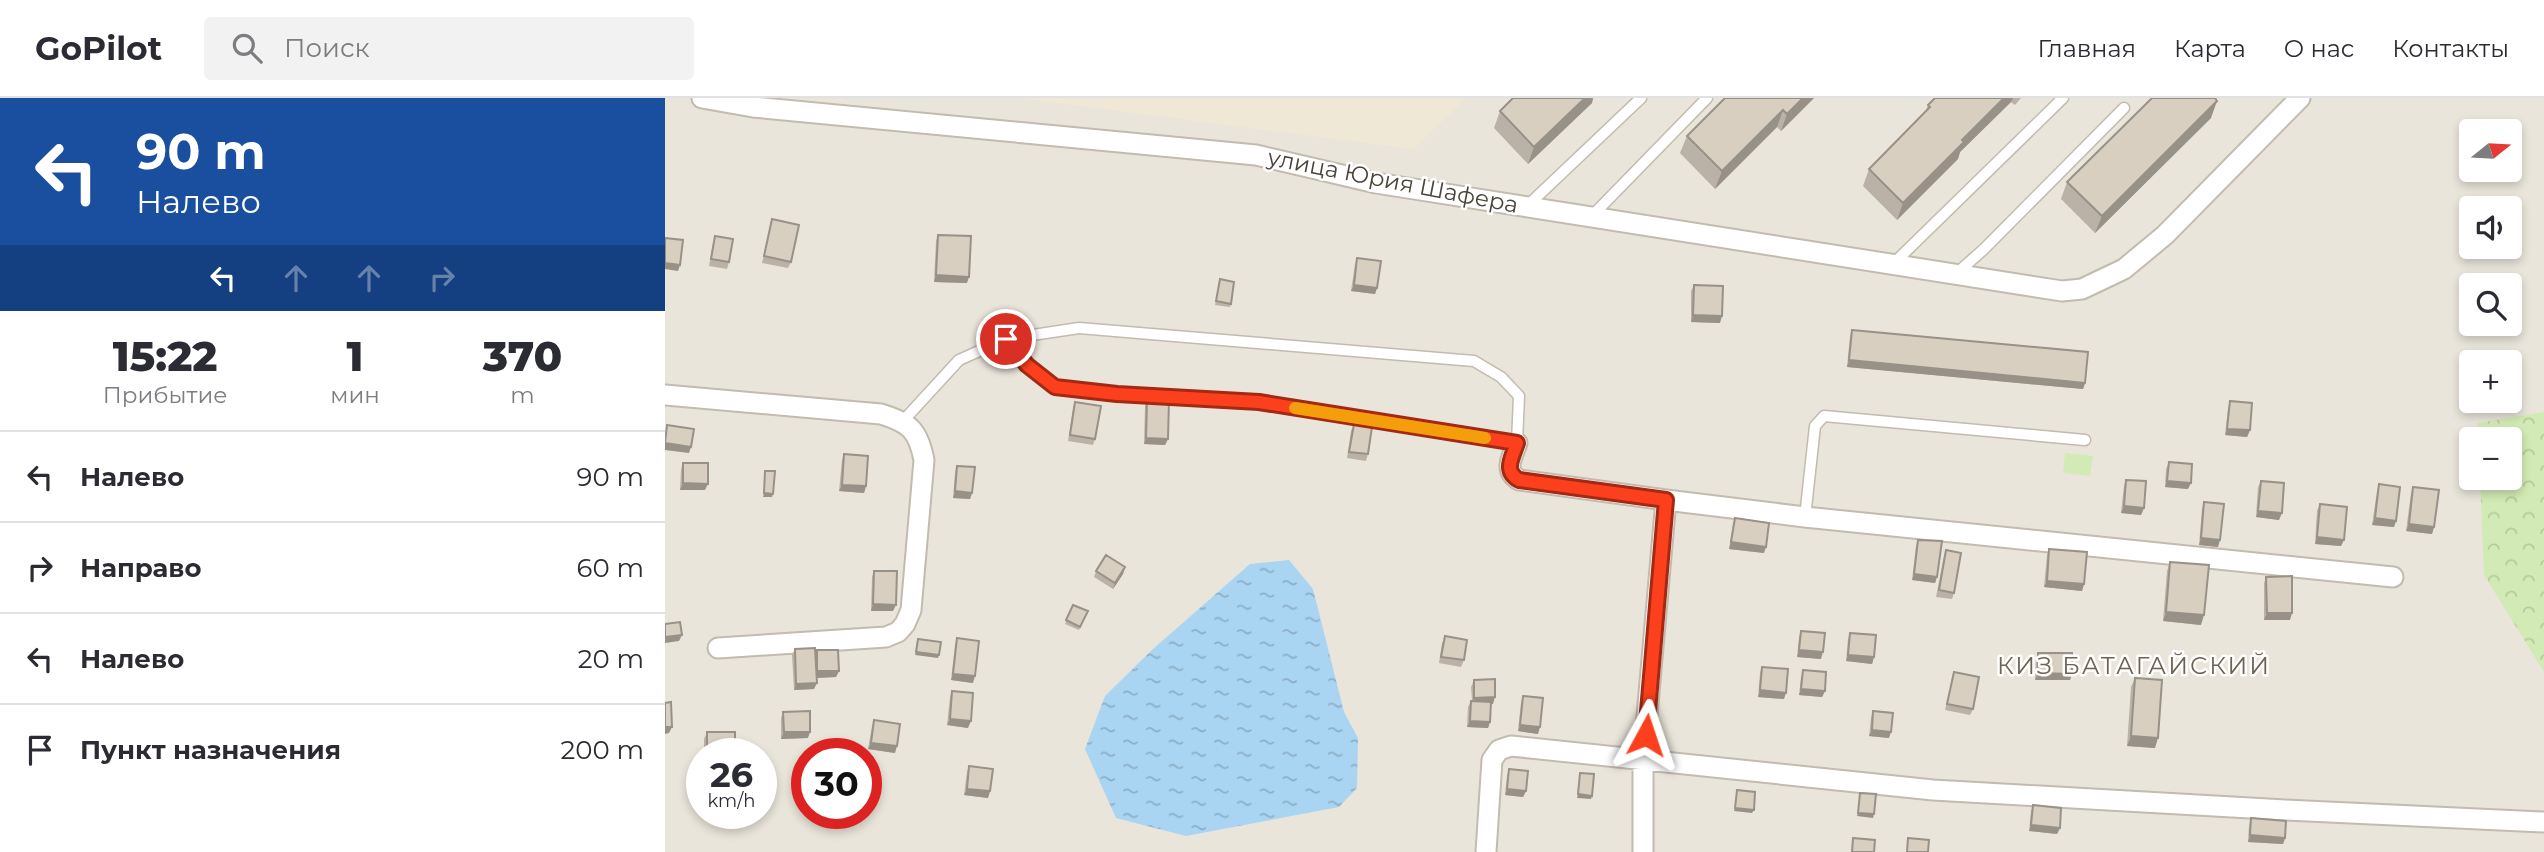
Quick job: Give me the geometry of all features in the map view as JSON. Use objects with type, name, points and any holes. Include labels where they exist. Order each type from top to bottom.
[{"type":"street","name":"улица Юрия Шафера","points":[[702,98],[753,107],[1256,155],[1376,183],[2062,291],[2082,289],[2124,269],[2165,235],[2300,98]]},
{"type":"street","points":[[665,395],[881,414],[903,421],[919,439],[924,460],[914,592],[911,610],[898,632],[886,636],[718,648]]},
{"type":"street","points":[[1517,443],[1508,467],[1511,476],[1519,480],[1805,517],[2393,577]]},
{"type":"street","points":[[1643,852],[1643,761],[1666,500]]},
{"type":"street","points":[[1486,852],[1492,760],[1499,750],[1511,746],[1933,790],[2544,822]]},
{"type":"lane","points":[[1525,207],[1641,98]]},
{"type":"lane","points":[[1591,217],[1707,98]]},
{"type":"lane","points":[[1892,265],[2063,98]]},
{"type":"lane","points":[[1954,275],[1984,249],[2124,108]]},
{"type":"lane","points":[[903,421],[959,360],[1006,339],[1079,328],[1474,361],[1501,377],[1518,396],[1517,443],[1259,402],[1117,394],[1055,387],[1027,365],[1006,339]]},
{"type":"lane","points":[[1805,517],[1815,426],[1827,416],[2085,440]]},
{"type":"shaded area","points":[[665,98],[2544,98],[2544,852],[665,852]]},
{"type":"shaded area","points":[[1018,98],[1466,98],[1413,149]]},
{"type":"green space","points":[[2544,412],[2544,672],[2484,575],[2480,490],[2522,490],[2522,427],[2478,427],[2478,423]]},
{"type":"green space","points":[[2065,453],[2093,456],[2090,476],[2063,473]]},
{"type":"water","points":[[1289,560],[1313,589],[1344,712],[1358,738],[1357,788],[1339,807],[1186,836],[1116,818],[1085,749],[1105,696],[1153,649],[1250,564]]},
{"type":"building","points":[[1513,98],[1585,98],[1534,147],[1500,111]]},
{"type":"building","points":[[1725,98],[1803,98],[1787,114],[1783,110],[1722,171],[1687,136]]},
{"type":"building","points":[[1935,98],[2004,98],[1903,203],[1869,169],[1930,107],[1928,105]]},
{"type":"building","points":[[2152,98],[2215,98],[2217,101],[2102,216],[2067,182]]},
{"type":"building","points":[[772,219],[799,225],[791,262],[764,256]]},
{"type":"building","points":[[938,235],[971,236],[969,277],[936,275]]},
{"type":"building","points":[[715,236],[733,239],[729,262],[711,259]]},
{"type":"building","points":[[665,238],[683,240],[680,265],[665,263]]},
{"type":"building","points":[[1357,258],[1381,261],[1377,288],[1354,285]]},
{"type":"building","points":[[1220,279],[1234,282],[1231,304],[1216,301]]},
{"type":"building","points":[[1694,285],[1723,286],[1722,316],[1693,315]]},
{"type":"building","points":[[1852,330],[2088,352],[2085,383],[1849,360]]},
{"type":"building","points":[[1147,399],[1169,400],[1168,439],[1146,438]]},
{"type":"building","points":[[2230,401],[2252,403],[2250,430],[2227,429]]},
{"type":"building","points":[[1075,402],[1101,406],[1095,439],[1070,435]]},
{"type":"building","points":[[1354,424],[1372,427],[1368,454],[1349,452]]},
{"type":"building","points":[[667,425],[694,429],[691,447],[665,443]]},
{"type":"building","points":[[844,454],[868,456],[866,486],[842,485]]},
{"type":"building","points":[[2169,462],[2192,464],[2191,483],[2167,481]]},
{"type":"building","points":[[683,463],[708,463],[708,484],[683,483]]},
{"type":"building","points":[[957,466],[975,467],[972,493],[955,491]]},
{"type":"building","points":[[765,471],[775,471],[773,494],[764,493]]},
{"type":"building","points":[[2126,480],[2146,481],[2144,508],[2124,506]]},
{"type":"building","points":[[2261,481],[2284,483],[2282,513],[2258,511]]},
{"type":"building","points":[[2379,484],[2400,487],[2396,521],[2375,518]]},
{"type":"building","points":[[2413,487],[2439,490],[2434,527],[2409,524]]},
{"type":"building","points":[[2204,502],[2224,504],[2220,540],[2201,538]]},
{"type":"building","points":[[2320,504],[2347,507],[2344,540],[2317,537]]},
{"type":"building","points":[[1735,518],[1769,523],[1766,547],[1731,542]]},
{"type":"building","points":[[1918,540],[1942,541],[1937,577],[1914,574]]},
{"type":"building","points":[[2049,549],[2087,552],[2084,584],[2047,581]]},
{"type":"building","points":[[1946,550],[1961,553],[1954,593],[1939,590]]},
{"type":"building","points":[[1106,555],[1125,567],[1115,583],[1096,571]]},
{"type":"building","points":[[2170,562],[2209,565],[2204,615],[2166,612]]},
{"type":"building","points":[[874,571],[897,571],[896,605],[873,604]]},
{"type":"building","points":[[2292,576],[2292,613],[2267,613],[2266,577]]},
{"type":"building","points":[[1073,605],[1088,611],[1080,627],[1066,620]]},
{"type":"building","points":[[680,622],[682,635],[665,637],[665,624]]},
{"type":"building","points":[[1801,631],[1825,633],[1823,652],[1799,650]]},
{"type":"building","points":[[1850,633],[1876,635],[1874,657],[1848,655]]},
{"type":"building","points":[[1445,636],[1467,640],[1464,660],[1441,657]]},
{"type":"building","points":[[957,638],[979,641],[975,676],[953,674]]},
{"type":"building","points":[[918,639],[941,642],[939,655],[916,652]]},
{"type":"building","points":[[815,648],[817,683],[796,684],[795,649]]},
{"type":"building","points":[[817,650],[838,650],[839,671],[817,671]]},
{"type":"building","points":[[2038,653],[2072,653],[2072,674],[2038,673]]},
{"type":"building","points":[[1762,667],[1788,669],[1786,693],[1760,690]]},
{"type":"building","points":[[1803,670],[1826,672],[1825,691],[1801,689]]},
{"type":"building","points":[[1954,672],[1979,677],[1973,709],[1947,704]]},
{"type":"building","points":[[2135,678],[2162,680],[2158,738],[2131,736]]},
{"type":"building","points":[[1495,679],[1495,697],[1474,698],[1474,680]]},
{"type":"building","points":[[952,691],[973,693],[971,721],[950,719]]},
{"type":"building","points":[[1523,696],[1543,698],[1540,727],[1520,725]]},
{"type":"building","points":[[1471,701],[1491,702],[1490,722],[1470,721]]},
{"type":"building","points":[[671,702],[672,727],[665,727],[665,703]]},
{"type":"building","points":[[810,711],[810,732],[784,732],[783,712]]},
{"type":"building","points":[[1873,711],[1893,713],[1891,732],[1872,730]]},
{"type":"building","points":[[874,720],[900,724],[897,746],[882,744],[882,738],[872,738]]},
{"type":"building","points":[[707,732],[735,732],[735,738],[707,738]]},
{"type":"building","points":[[969,766],[993,769],[990,791],[967,789]]},
{"type":"building","points":[[1509,769],[1528,771],[1526,791],[1507,789]]},
{"type":"building","points":[[1580,773],[1594,774],[1592,796],[1578,794]]},
{"type":"building","points":[[1737,790],[1755,792],[1754,810],[1735,808]]},
{"type":"building","points":[[1860,793],[1876,794],[1874,814],[1858,813]]},
{"type":"building","points":[[2033,805],[2061,808],[2060,828],[2031,825]]},
{"type":"building","points":[[2251,818],[2286,821],[2285,838],[2250,835]]},
{"type":"building","points":[[1853,838],[1875,840],[1874,852],[1852,852]]},
{"type":"building","points":[[1908,838],[1929,840],[1928,852],[1907,852]]},
{"type":"slow traffic","points":[[1295,408],[1485,438]]},
{"type":"district","name":"КИЗ БАТАГАЙСКИЙ","points":[[2134,665]]},
{"type":"route","points":[[1006,339],[1027,365],[1055,387],[1117,394],[1259,402],[1517,443],[1508,467],[1511,476],[1519,480],[1666,500],[1646,735]]}]
